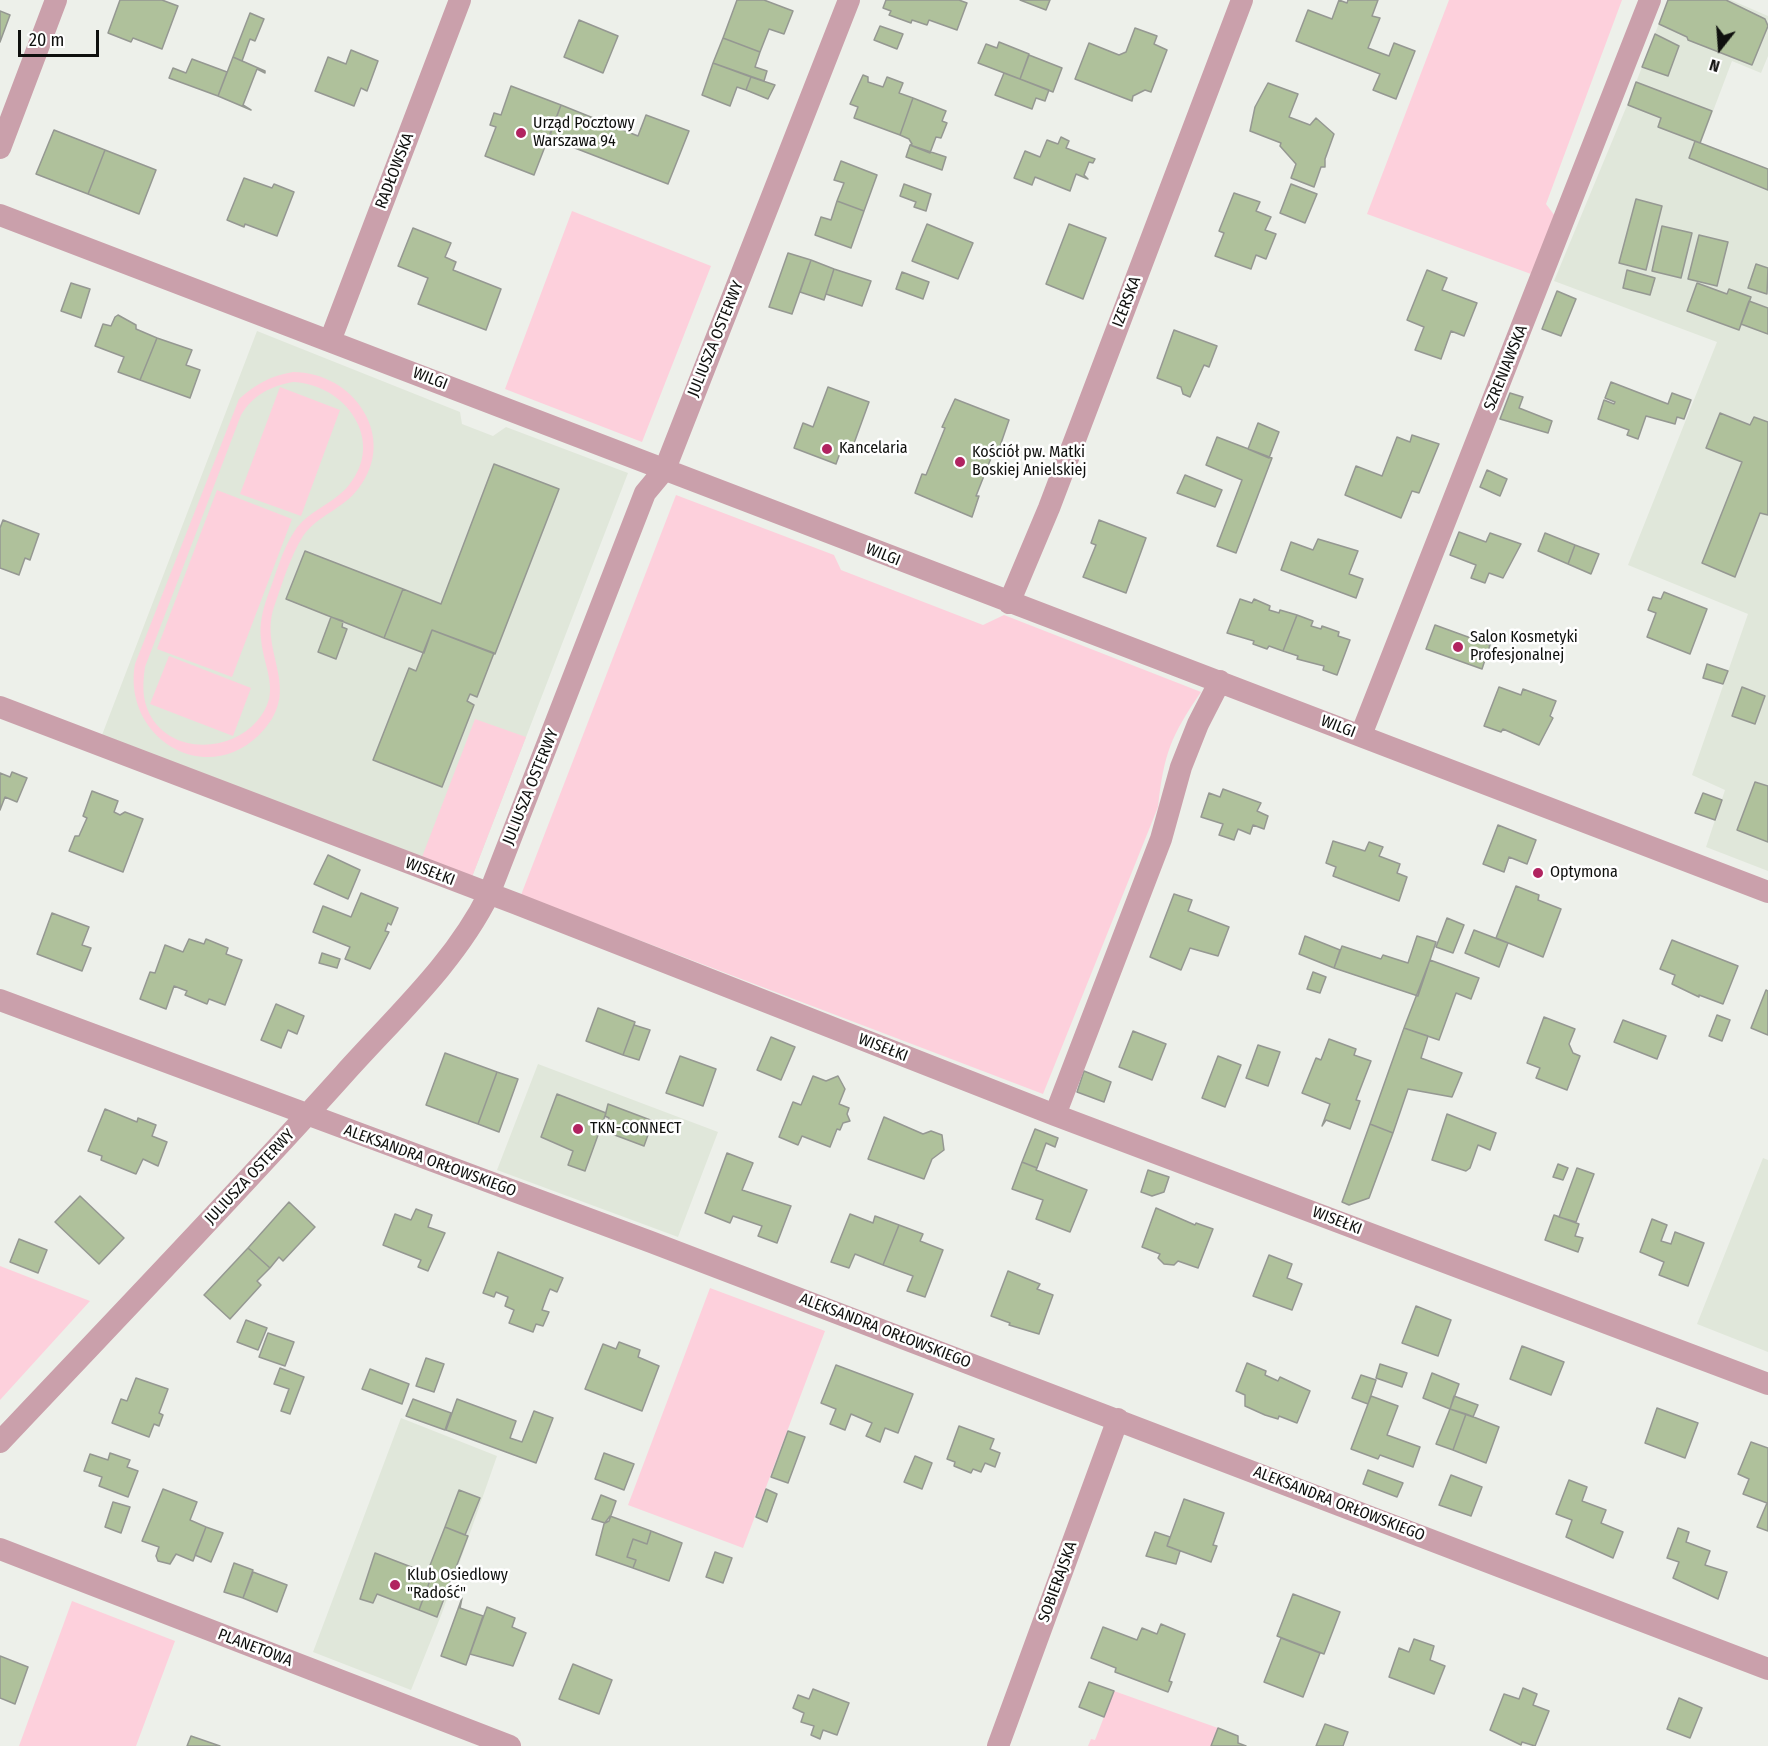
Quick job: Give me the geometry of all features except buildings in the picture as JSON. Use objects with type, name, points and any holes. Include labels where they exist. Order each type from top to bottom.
[{"type":"street","points":[[0,148],[56,0]]},
{"type":"street","name":"RADŁOWSKA","points":[[330,342],[460,0]]},
{"type":"street","name":"JULIUSZA OSTERWY","points":[[0,1442],[307,1115],[452,953],[475,921],[489,894],[645,493],[664,469],[849,0]]},
{"type":"street","name":"IZERSKA","points":[[1009,603],[1053,497],[1242,0]]},
{"type":"street","name":"SZRENIAWSKA","points":[[1361,735],[1650,0]]},
{"type":"street","name":"WILGI","points":[[0,215],[1768,892]]},
{"type":"street","points":[[1055,1114],[1161,839],[1181,767],[1198,724],[1220,681]]},
{"type":"street","name":"WISEŁKI","points":[[0,706],[1055,1114],[1768,1384]]},
{"type":"street","name":"ALEKSANDRA ORŁOWSKIEGO","points":[[0,1000],[1118,1419],[1768,1669]]},
{"type":"street","name":"SOBIERAJSKA","points":[[998,1746],[1118,1419]]},
{"type":"street","name":"PLANETOWA","points":[[0,1549],[510,1746]]},
{"type":"shaded area","points":[[1449,0],[1622,0],[1546,204],[1555,216],[1531,274],[1367,214]]},
{"type":"shaded area","points":[[1668,0],[1731,0],[1768,16],[1768,56],[1761,73],[1732,61],[1701,143],[1768,169],[1768,871],[1706,847],[1725,790],[1692,775],[1748,614],[1628,565],[1717,342],[1554,281]]},
{"type":"shaded area","points":[[572,211],[711,266],[642,442],[505,389]]},
{"type":"shaded area","points":[[257,331],[460,412],[462,424],[493,436],[506,427],[628,473],[472,877],[102,735]]},
{"type":"shaded area","points":[[293,372],[315,375],[335,383],[364,411],[372,430],[374,449],[369,469],[352,496],[316,523],[303,536],[287,571],[274,607],[271,624],[280,687],[278,703],[272,719],[258,736],[236,751],[214,757],[191,755],[171,746],[154,732],[141,713],[134,690],[135,664],[239,399],[264,381]],"holes":[[[293,382],[312,385],[329,393],[354,417],[361,433],[363,450],[359,468],[343,492],[300,524],[283,554],[266,600],[261,622],[261,639],[270,691],[269,700],[257,721],[245,732],[230,740],[214,744],[182,741],[167,734],[155,723],[147,708],[143,688],[145,667],[241,415],[257,397],[277,386]]]},
{"type":"shaded area","points":[[280,387],[340,410],[301,516],[240,494]]},
{"type":"shaded area","points":[[217,490],[292,519],[232,677],[157,649]]},
{"type":"shaded area","points":[[676,495],[834,555],[841,570],[983,625],[1004,615],[1201,692],[1182,721],[1170,746],[1163,772],[1158,807],[1043,1094],[521,895]]},
{"type":"shaded area","points":[[169,656],[251,688],[233,736],[150,704]]},
{"type":"shaded area","points":[[475,719],[526,737],[472,877],[422,857]]},
{"type":"shaded area","points":[[538,1064],[718,1132],[678,1237],[497,1170]]},
{"type":"shaded area","points":[[1763,1158],[1768,1160],[1768,1352],[1697,1324]]},
{"type":"shaded area","points":[[0,1266],[90,1301],[0,1400]]},
{"type":"shaded area","points":[[710,1288],[825,1331],[743,1548],[628,1505]]},
{"type":"shaded area","points":[[401,1418],[497,1456],[442,1613],[411,1690],[313,1652]]},
{"type":"shaded area","points":[[72,1601],[175,1641],[136,1746],[19,1746]]},
{"type":"shaded area","points":[[1114,1691],[1218,1728],[1211,1746],[1088,1746],[1091,1739],[1095,1740]]},
{"type":"place","name":"Urząd Pocztowy Warszawa 94","points":[[521,133]]},
{"type":"place","name":"Kancelaria","points":[[827,449]]},
{"type":"place","name":"Kościół pw. Matki Boskiej Anielskiej","points":[[960,462]]},
{"type":"place","name":"Salon Kosmetyki Profesjonalnej","points":[[1458,647]]},
{"type":"place","name":"Optymona","points":[[1538,873]]},
{"type":"place","name":"TKN-CONNECT","points":[[578,1129]]},
{"type":"place","name":"Klub Osiedlowy \"Radość\"","points":[[395,1585]]}]
